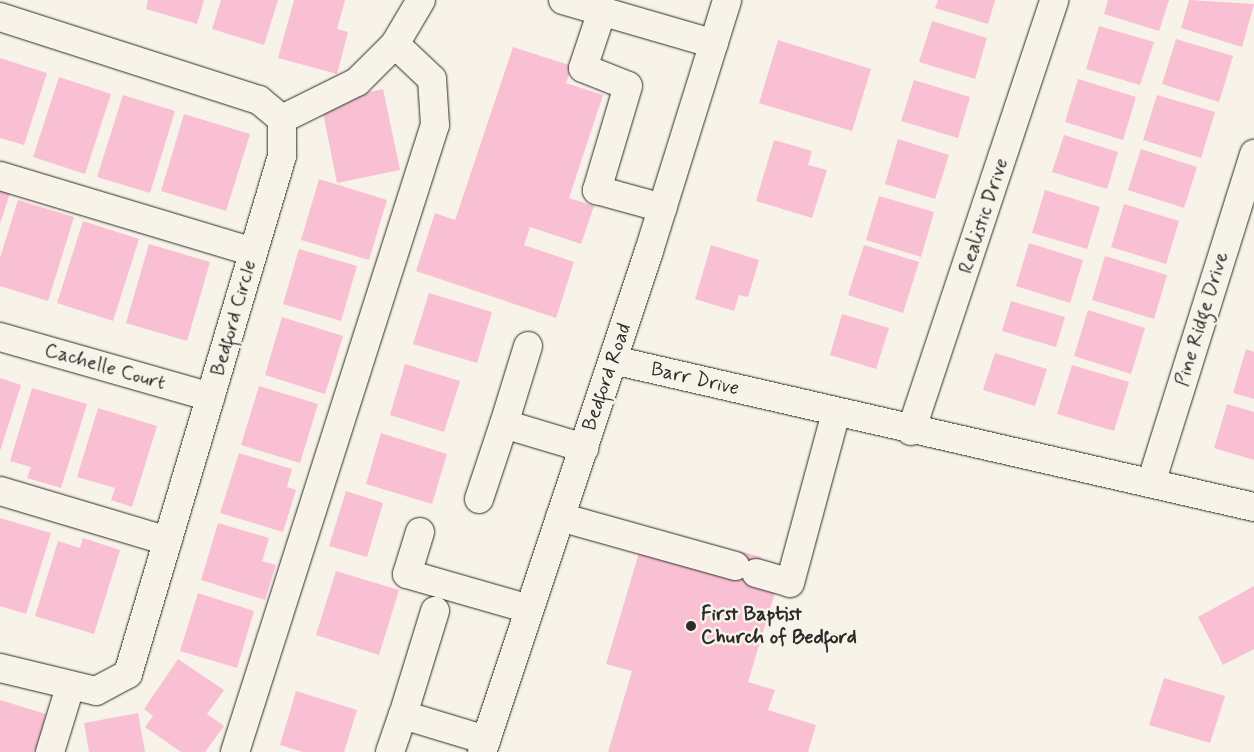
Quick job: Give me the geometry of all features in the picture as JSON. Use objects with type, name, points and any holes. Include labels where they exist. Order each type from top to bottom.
[{"type":"street","points":[[563,0],[602,11],[632,10],[714,44]]},
{"type":"street","name":"Bedford Road","points":[[484,746],[663,208],[727,0]]},
{"type":"street","name":"Realistic Drive","points":[[911,431],[1054,0]]},
{"type":"street","points":[[0,17],[224,85],[259,100],[282,119],[357,82],[395,44],[417,1]]},
{"type":"street","points":[[602,11],[583,68],[628,86],[597,190],[663,208]]},
{"type":"street","points":[[235,752],[435,125],[432,79],[395,44]]},
{"type":"street","name":"Bedford Circle","points":[[0,668],[70,687],[96,691],[128,674],[282,156],[282,119]]},
{"type":"street","name":"Pine Ridge Drive","points":[[1151,483],[1254,154]]},
{"type":"street","points":[[0,176],[254,252]]},
{"type":"street","name":"Cachelle Court","points":[[0,337],[211,397]]},
{"type":"street","points":[[479,499],[528,346]]},
{"type":"street","name":"Barr Drive","points":[[613,360],[911,431],[1254,507]]},
{"type":"street","points":[[560,517],[790,583],[836,413]]},
{"type":"street","points":[[504,424],[584,448]]},
{"type":"street","points":[[0,491],[168,542]]},
{"type":"street","points":[[420,532],[407,574],[529,609]]},
{"type":"street","points":[[390,752],[435,611]]},
{"type":"street","points":[[50,752],[70,687]]},
{"type":"street","points":[[403,715],[484,746]]},
{"type":"building","points":[[148,0],[204,0],[197,24],[146,9]]},
{"type":"building","points":[[221,0],[278,0],[264,45],[212,29]]},
{"type":"building","points":[[294,0],[345,0],[337,29],[348,32],[337,74],[278,58]]},
{"type":"building","points":[[938,0],[995,0],[988,24],[935,8]]},
{"type":"building","points":[[1108,0],[1169,0],[1159,31],[1104,14]]},
{"type":"building","points":[[1189,0],[1254,4],[1242,47],[1181,28]]},
{"type":"building","points":[[932,21],[987,38],[975,79],[919,62]]},
{"type":"building","points":[[1099,26],[1154,42],[1140,85],[1086,69]]},
{"type":"building","points":[[1176,39],[1233,56],[1219,102],[1162,84]]},
{"type":"building","points":[[778,40],[871,69],[852,131],[759,103]]},
{"type":"building","points":[[513,47],[572,66],[566,83],[603,95],[569,198],[594,206],[581,244],[530,227],[524,245],[574,262],[556,318],[416,271],[435,213],[455,220]]},
{"type":"building","points":[[0,58],[47,73],[24,145],[0,138]]},
{"type":"building","points":[[59,77],[111,94],[85,174],[33,157]]},
{"type":"building","points":[[1078,79],[1136,97],[1123,140],[1065,122]]},
{"type":"building","points":[[914,80],[970,97],[958,138],[901,121]]},
{"type":"building","points":[[383,89],[400,170],[337,183],[321,103]]},
{"type":"building","points":[[123,95],[175,111],[150,193],[97,177]]},
{"type":"building","points":[[1157,95],[1215,112],[1201,158],[1143,140]]},
{"type":"building","points":[[184,114],[250,134],[226,211],[161,191]]},
{"type":"building","points":[[1064,135],[1118,152],[1107,189],[1052,172]]},
{"type":"building","points":[[898,139],[949,155],[935,199],[885,184]]},
{"type":"building","points":[[774,140],[812,151],[808,165],[827,170],[812,218],[756,201]]},
{"type":"building","points":[[1141,149],[1197,167],[1184,208],[1128,190]]},
{"type":"building","points":[[319,179],[387,200],[369,260],[301,240]]},
{"type":"building","points":[[0,186],[11,190],[0,224]]},
{"type":"building","points":[[1045,190],[1100,207],[1087,249],[1032,233]]},
{"type":"building","points":[[879,196],[934,212],[921,257],[866,240]]},
{"type":"building","points":[[18,200],[74,217],[48,301],[0,286],[0,258]]},
{"type":"building","points":[[1124,204],[1179,221],[1166,264],[1111,247]]},
{"type":"building","points":[[83,221],[139,239],[113,321],[57,303]]},
{"type":"building","points":[[1029,243],[1083,260],[1070,303],[1016,286]]},
{"type":"building","points":[[149,244],[210,262],[187,341],[126,323]]},
{"type":"building","points":[[711,245],[759,260],[748,297],[739,295],[734,311],[695,299]]},
{"type":"building","points":[[864,245],[919,262],[903,313],[848,295]]},
{"type":"building","points":[[299,249],[357,266],[341,321],[283,304]]},
{"type":"building","points":[[1105,256],[1167,275],[1154,319],[1092,300]]},
{"type":"building","points":[[429,293],[492,312],[477,363],[413,344]]},
{"type":"building","points":[[1011,301],[1065,317],[1056,347],[1002,331]]},
{"type":"building","points":[[1088,310],[1145,328],[1131,374],[1074,356]]},
{"type":"building","points":[[842,314],[889,328],[876,369],[830,355]]},
{"type":"building","points":[[282,317],[343,336],[325,394],[265,375]]},
{"type":"building","points":[[1246,349],[1254,352],[1254,399],[1233,393]]},
{"type":"building","points":[[995,353],[1047,369],[1035,406],[983,390]]},
{"type":"building","points":[[405,364],[460,381],[444,432],[390,415]]},
{"type":"building","points":[[1072,365],[1129,382],[1114,431],[1057,414]]},
{"type":"building","points":[[0,378],[21,385],[0,451]]},
{"type":"building","points":[[259,386],[318,404],[300,463],[241,445]]},
{"type":"building","points":[[32,388],[87,404],[61,488],[27,478],[31,467],[10,461]]},
{"type":"building","points":[[1227,404],[1254,412],[1254,460],[1214,448]]},
{"type":"building","points":[[98,408],[157,426],[132,507],[111,500],[115,488],[77,477]]},
{"type":"building","points":[[381,433],[447,454],[432,504],[366,484]]},
{"type":"building","points":[[239,453],[292,469],[287,487],[296,490],[283,532],[220,513]]},
{"type":"building","points":[[346,491],[383,503],[367,557],[329,546]]},
{"type":"building","points":[[0,518],[51,533],[26,614],[0,606]]},
{"type":"building","points":[[218,523],[269,538],[262,561],[276,565],[265,600],[201,580]]},
{"type":"building","points":[[83,538],[120,550],[94,634],[35,616],[58,541],[80,548]]},
{"type":"building","name":"First Baptist Church of Bedford","points":[[641,546],[733,574],[740,551],[761,557],[754,582],[776,589],[748,682],[775,690],[768,710],[816,725],[808,752],[608,752],[632,671],[606,664]]},
{"type":"building","points":[[336,571],[399,590],[379,655],[316,635]]},
{"type":"building","points":[[1254,586],[1254,649],[1223,665],[1198,617]]},
{"type":"building","points":[[198,593],[254,611],[237,668],[180,651]]},
{"type":"building","points":[[178,659],[224,690],[207,714],[224,726],[205,752],[181,752],[145,727],[153,716],[144,709]]},
{"type":"building","points":[[1164,678],[1225,696],[1210,743],[1149,725]]},
{"type":"building","points":[[296,691],[357,710],[344,752],[303,752],[280,745]]},
{"type":"building","points":[[0,700],[46,714],[35,752],[0,752]]},
{"type":"building","points":[[138,713],[145,752],[89,752],[84,723]]},
{"type":"place","name":"First Baptist Church of Bedford","points":[[691,626]]}]
